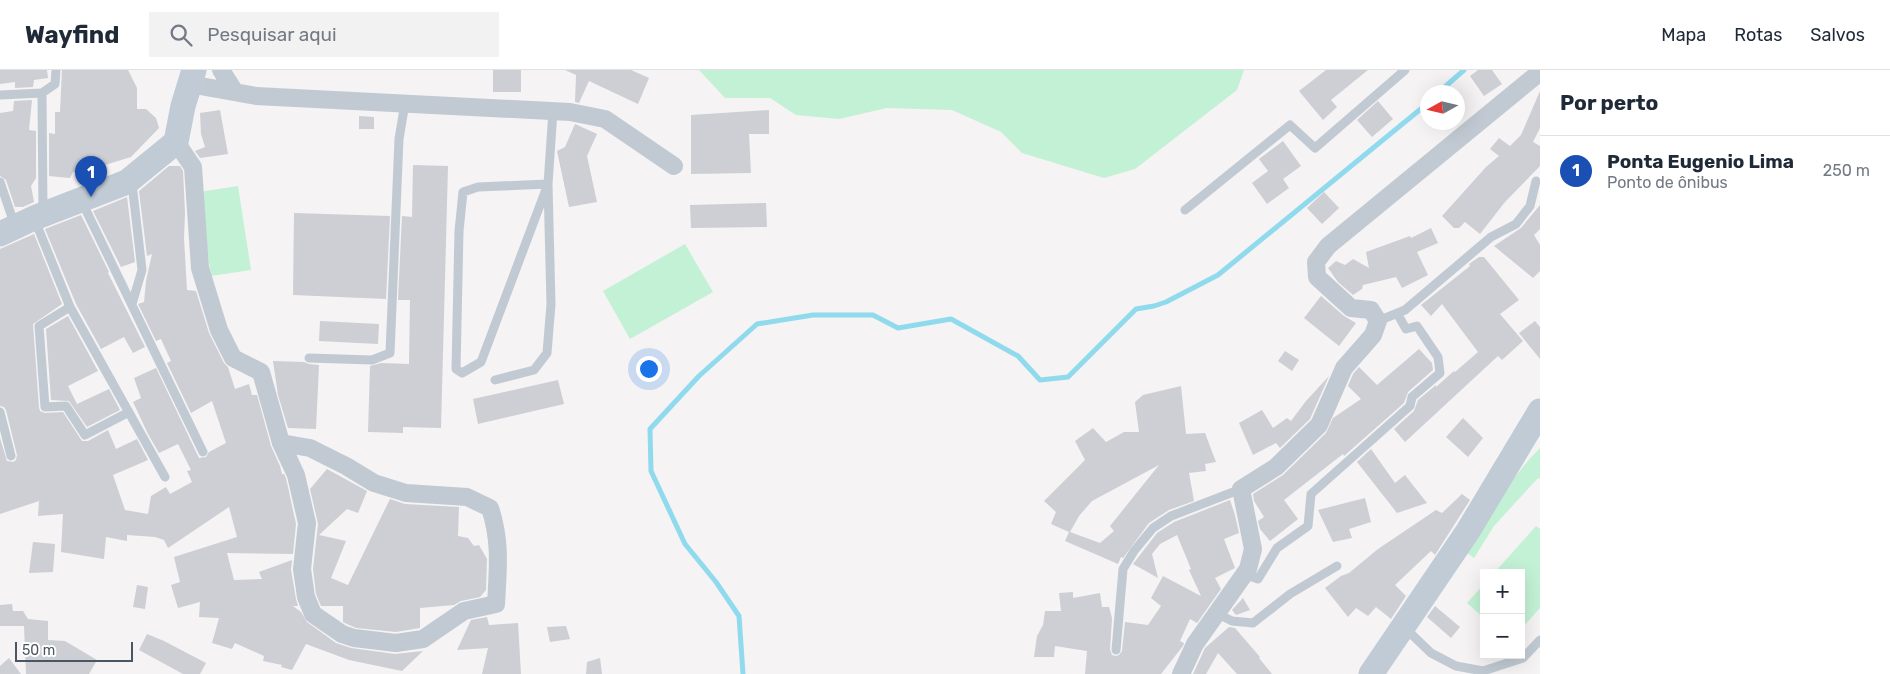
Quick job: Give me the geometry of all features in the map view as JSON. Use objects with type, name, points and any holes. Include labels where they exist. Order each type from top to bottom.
[{"type":"street","points":[[221,70],[235,92]]},
{"type":"street","points":[[1182,674],[1195,644],[1248,569],[1254,549],[1241,489],[1276,466],[1319,425],[1344,368],[1373,335],[1378,321],[1371,310],[1351,308],[1329,290],[1317,277],[1316,262],[1328,246],[1540,72]]},
{"type":"street","points":[[23,223],[127,182],[176,142],[192,77],[235,92],[256,96],[405,102],[570,112],[605,119],[674,166]]},
{"type":"street","points":[[176,142],[193,167],[200,268],[218,330],[233,358],[261,372],[281,443],[296,475],[307,523],[302,569],[306,597],[313,614],[342,634],[354,638],[396,642],[423,639],[464,611],[496,604],[499,555],[496,525],[490,508],[467,497],[414,494],[374,483],[310,448],[281,443]]},
{"type":"street","points":[[1371,674],[1468,531],[1540,411]]},
{"type":"lane","points":[[0,95],[42,93],[56,84],[56,70]]},
{"type":"lane","points":[[1185,210],[1290,125],[1315,148],[1405,70]]},
{"type":"lane","points":[[23,223],[42,93]]},
{"type":"lane","points":[[309,358],[372,360],[390,353],[399,139],[405,102]]},
{"type":"lane","points":[[495,380],[534,370],[547,353],[551,304],[548,184],[552,111]]},
{"type":"lane","points":[[1378,321],[1405,310],[1491,238],[1516,224],[1530,206],[1536,180]]},
{"type":"lane","points":[[0,182],[165,477]]},
{"type":"lane","points":[[127,182],[133,192],[142,270],[132,304]]},
{"type":"lane","points":[[548,184],[481,362],[462,373],[456,369],[459,231],[463,192],[478,187],[548,184]]},
{"type":"lane","points":[[81,200],[203,452]]},
{"type":"lane","points":[[70,307],[39,326],[45,407],[66,406],[85,435],[129,412]]},
{"type":"lane","points":[[1244,574],[1258,579],[1277,548],[1308,526],[1311,494],[1410,406],[1412,397],[1440,373],[1438,357],[1417,326],[1406,329],[1397,313]]},
{"type":"lane","points":[[0,415],[11,456]]},
{"type":"lane","points":[[1116,650],[1123,569],[1134,551],[1152,528],[1171,516],[1241,489]]},
{"type":"lane","points":[[1216,613],[1232,621],[1253,623],[1290,594],[1337,566]]},
{"type":"lane","points":[[1404,627],[1432,653],[1456,666],[1482,671],[1523,658],[1540,640]]},
{"type":"green space","points":[[699,70],[1244,70],[1237,90],[1135,169],[1104,178],[1022,153],[1001,132],[952,110],[887,108],[839,119],[796,115],[770,98],[725,98]]},
{"type":"green space","points":[[238,186],[251,270],[211,276],[199,192]]},
{"type":"green space","points":[[685,244],[713,292],[630,339],[603,291]]},
{"type":"green space","points":[[1540,448],[1540,478],[1494,526],[1474,558],[1467,553],[1483,525],[1509,485]]},
{"type":"green space","points":[[1536,526],[1540,529],[1540,608],[1525,625],[1525,569],[1498,569]]},
{"type":"green space","points":[[1480,588],[1480,614],[1467,603]]},
{"type":"building","points":[[0,70],[47,70],[48,78],[34,80],[33,87],[15,88],[15,82],[0,84]]},
{"type":"building","points":[[62,70],[128,70],[137,88],[137,109],[146,109],[156,118],[159,128],[131,157],[105,165],[95,162],[93,172],[73,172],[70,178],[49,176],[49,133],[55,134],[55,112],[60,112]]},
{"type":"building","points":[[493,70],[521,70],[521,92],[493,92]]},
{"type":"building","points":[[565,70],[631,70],[649,78],[638,104],[589,81],[579,103],[575,102],[576,75]]},
{"type":"building","points":[[1326,70],[1368,70],[1331,100],[1337,107],[1323,120],[1299,91]]},
{"type":"building","points":[[1478,70],[1492,70],[1502,84],[1484,96],[1470,76]]},
{"type":"building","points":[[1540,91],[1540,128],[1533,142],[1540,146],[1540,166],[1505,202],[1480,234],[1465,222],[1459,228],[1454,228],[1442,216],[1486,167],[1499,156],[1490,149],[1499,138],[1510,146],[1521,135]]},
{"type":"building","points":[[32,100],[29,130],[36,131],[36,178],[31,186],[34,202],[23,207],[15,207],[6,180],[0,176],[0,113],[13,111],[14,101]]},
{"type":"building","points":[[1378,101],[1393,119],[1372,137],[1357,120]]},
{"type":"building","points":[[220,110],[228,154],[200,158],[195,151],[205,147],[201,134],[200,113]]},
{"type":"building","points":[[769,110],[769,134],[749,134],[751,173],[691,174],[691,115]]},
{"type":"building","points":[[359,116],[374,117],[374,129],[359,129]]},
{"type":"building","points":[[575,124],[597,134],[587,156],[597,202],[569,207],[557,151],[565,147]]},
{"type":"building","points":[[1283,141],[1301,166],[1283,179],[1289,188],[1267,204],[1252,183],[1268,171],[1259,159]]},
{"type":"building","points":[[413,165],[448,166],[441,428],[403,427],[403,433],[368,432],[370,366],[381,363],[409,364],[410,300],[398,300],[402,216],[412,217]]},
{"type":"building","points":[[169,166],[180,166],[183,171],[187,290],[196,291],[209,333],[224,363],[228,367],[235,389],[249,384],[252,395],[257,395],[271,446],[282,474],[286,478],[296,524],[293,554],[227,553],[234,580],[262,579],[259,572],[292,560],[291,570],[298,606],[293,606],[301,612],[307,622],[336,643],[351,648],[395,654],[423,651],[402,671],[349,660],[306,644],[292,670],[281,667],[282,665],[263,661],[264,656],[235,643],[232,649],[212,643],[219,618],[199,617],[200,602],[178,608],[171,585],[180,582],[174,557],[237,537],[229,507],[168,548],[164,540],[155,537],[127,535],[127,541],[106,537],[104,559],[61,552],[63,514],[38,516],[39,501],[0,514],[0,438],[7,461],[13,462],[16,460],[17,455],[6,410],[0,406],[0,249],[34,234],[62,304],[33,324],[39,408],[40,411],[45,413],[63,412],[82,441],[88,441],[108,430],[116,449],[137,439],[148,460],[113,475],[125,510],[148,514],[151,496],[166,487],[170,494],[192,482],[187,471],[191,470],[178,444],[159,453],[148,434],[133,402],[141,398],[134,378],[156,368],[199,458],[206,457],[209,452],[226,443],[212,401],[191,413],[167,363],[171,361],[161,339],[156,341],[138,304],[144,302],[152,254],[147,256],[139,191]]},
{"type":"building","points":[[1324,192],[1339,208],[1322,224],[1307,208]]},
{"type":"building","points":[[127,197],[135,262],[121,267],[93,211]]},
{"type":"building","points":[[766,203],[767,227],[691,228],[690,205]]},
{"type":"building","points":[[1540,205],[1540,229],[1534,235],[1540,245],[1540,271],[1533,278],[1494,246],[1521,228]]},
{"type":"building","points":[[294,213],[390,216],[386,299],[293,295]]},
{"type":"building","points":[[81,215],[145,347],[133,353],[124,337],[101,349],[76,304],[45,229]]},
{"type":"building","points":[[1431,228],[1438,243],[1417,252],[1428,275],[1402,288],[1396,277],[1363,285],[1362,289],[1353,295],[1338,282],[1328,268],[1336,261],[1345,265],[1353,259],[1369,268],[1366,252],[1410,236],[1411,238]]},
{"type":"building","points":[[1479,257],[1484,257],[1519,300],[1500,314],[1523,341],[1502,360],[1498,356],[1405,442],[1394,429],[1414,411],[1418,400],[1478,352],[1442,304],[1431,316],[1421,305]]},
{"type":"building","points":[[1321,296],[1344,316],[1356,323],[1339,346],[1304,318]]},
{"type":"building","points":[[68,316],[98,371],[68,386],[77,404],[109,389],[120,410],[87,427],[69,401],[51,400],[46,329]]},
{"type":"building","points":[[320,321],[379,324],[378,344],[319,341]]},
{"type":"building","points":[[1535,321],[1540,327],[1540,359],[1519,333]]},
{"type":"building","points":[[1419,349],[1432,363],[1433,370],[1408,392],[1404,403],[1344,456],[1343,454],[1284,500],[1298,519],[1270,541],[1260,529],[1258,521],[1264,517],[1254,501],[1253,494],[1283,475],[1326,433],[1333,418],[1361,399],[1348,386],[1353,374],[1359,367],[1377,385]]},
{"type":"building","points":[[1285,351],[1299,360],[1292,371],[1278,361]]},
{"type":"building","points":[[273,361],[304,362],[319,365],[316,429],[288,428],[278,395]]},
{"type":"building","points":[[1329,376],[1310,419],[1280,448],[1276,443],[1253,455],[1239,423],[1262,410],[1273,428],[1287,418],[1291,421]]},
{"type":"building","points":[[558,380],[564,404],[478,424],[473,399]]},
{"type":"building","points":[[1181,386],[1186,434],[1205,433],[1216,462],[1205,464],[1206,471],[1189,473],[1194,501],[1169,510],[1149,523],[1123,558],[1121,557],[1118,564],[1065,541],[1069,532],[1051,524],[1056,512],[1044,501],[1085,460],[1075,441],[1093,428],[1106,442],[1124,432],[1139,432],[1135,402],[1143,395]],"holes":[[[1159,465],[1110,526],[1114,531],[1100,543],[1070,532],[1079,516],[1092,501]]]},
{"type":"building","points":[[1463,418],[1483,438],[1468,457],[1446,437]]},
{"type":"building","points":[[1371,449],[1395,483],[1405,475],[1427,503],[1397,513],[1357,462]]},
{"type":"building","points":[[327,469],[367,491],[358,513],[347,509],[319,535],[346,541],[331,578],[348,585],[390,499],[405,504],[459,507],[458,536],[468,538],[474,546],[479,545],[487,559],[486,590],[480,597],[461,601],[454,605],[420,608],[420,628],[396,632],[356,628],[343,622],[343,606],[321,606],[316,594],[313,569],[318,524],[310,489]]},
{"type":"building","points":[[1462,494],[1470,500],[1435,555],[1431,551],[1395,585],[1406,596],[1391,619],[1376,607],[1368,616],[1356,608],[1348,617],[1325,588],[1341,576],[1349,573],[1378,549],[1436,510],[1442,513]]},
{"type":"building","points":[[1365,498],[1371,522],[1349,529],[1352,538],[1333,542],[1318,510]]},
{"type":"building","points":[[1230,500],[1239,533],[1224,539],[1235,568],[1215,578],[1221,589],[1197,623],[1190,619],[1180,641],[1184,643],[1183,646],[1161,674],[1085,674],[1087,651],[1055,646],[1054,657],[1034,657],[1037,636],[1043,625],[1045,611],[1061,611],[1059,593],[1073,592],[1073,598],[1100,593],[1102,607],[1109,607],[1112,618],[1110,650],[1112,655],[1116,656],[1122,651],[1125,622],[1148,625],[1161,606],[1151,598],[1163,576],[1201,596],[1189,570],[1191,569],[1177,535],[1160,544],[1152,554],[1158,578],[1133,564],[1157,533],[1174,522]]},
{"type":"building","points":[[33,542],[55,544],[53,572],[29,573]]},
{"type":"building","points":[[137,585],[148,587],[145,609],[133,607]]},
{"type":"building","points":[[1243,598],[1250,610],[1236,615],[1232,610]]},
{"type":"building","points":[[12,604],[13,611],[23,611],[28,619],[48,621],[48,640],[65,641],[97,660],[89,674],[26,674],[24,626],[0,626],[0,605]]},
{"type":"building","points":[[1435,606],[1460,627],[1451,638],[1427,617]]},
{"type":"building","points":[[487,617],[489,625],[518,623],[521,674],[482,674],[488,648],[457,650],[471,620]]},
{"type":"building","points":[[566,626],[570,639],[550,642],[547,627]]},
{"type":"building","points":[[1229,627],[1235,628],[1272,674],[1237,674],[1218,653],[1206,674],[1193,674],[1205,648]]},
{"type":"building","points":[[147,634],[206,663],[200,674],[183,674],[139,650]]},
{"type":"building","points":[[9,658],[21,674],[0,674],[0,666]]},
{"type":"building","points":[[600,658],[602,674],[586,674],[587,662]]},
{"type":"waterway","points":[[1447,85],[1464,70]]},
{"type":"waterway","points":[[743,674],[739,616],[716,582],[685,544],[651,471],[650,429],[699,376],[757,324],[813,315],[873,315],[898,328],[951,319],[1018,356],[1040,380],[1068,377],[1136,309],[1166,302],[1218,275],[1420,110]]},
{"type":"place","name":"Ponta Eugenio Lima","points":[[91,197]]}]
